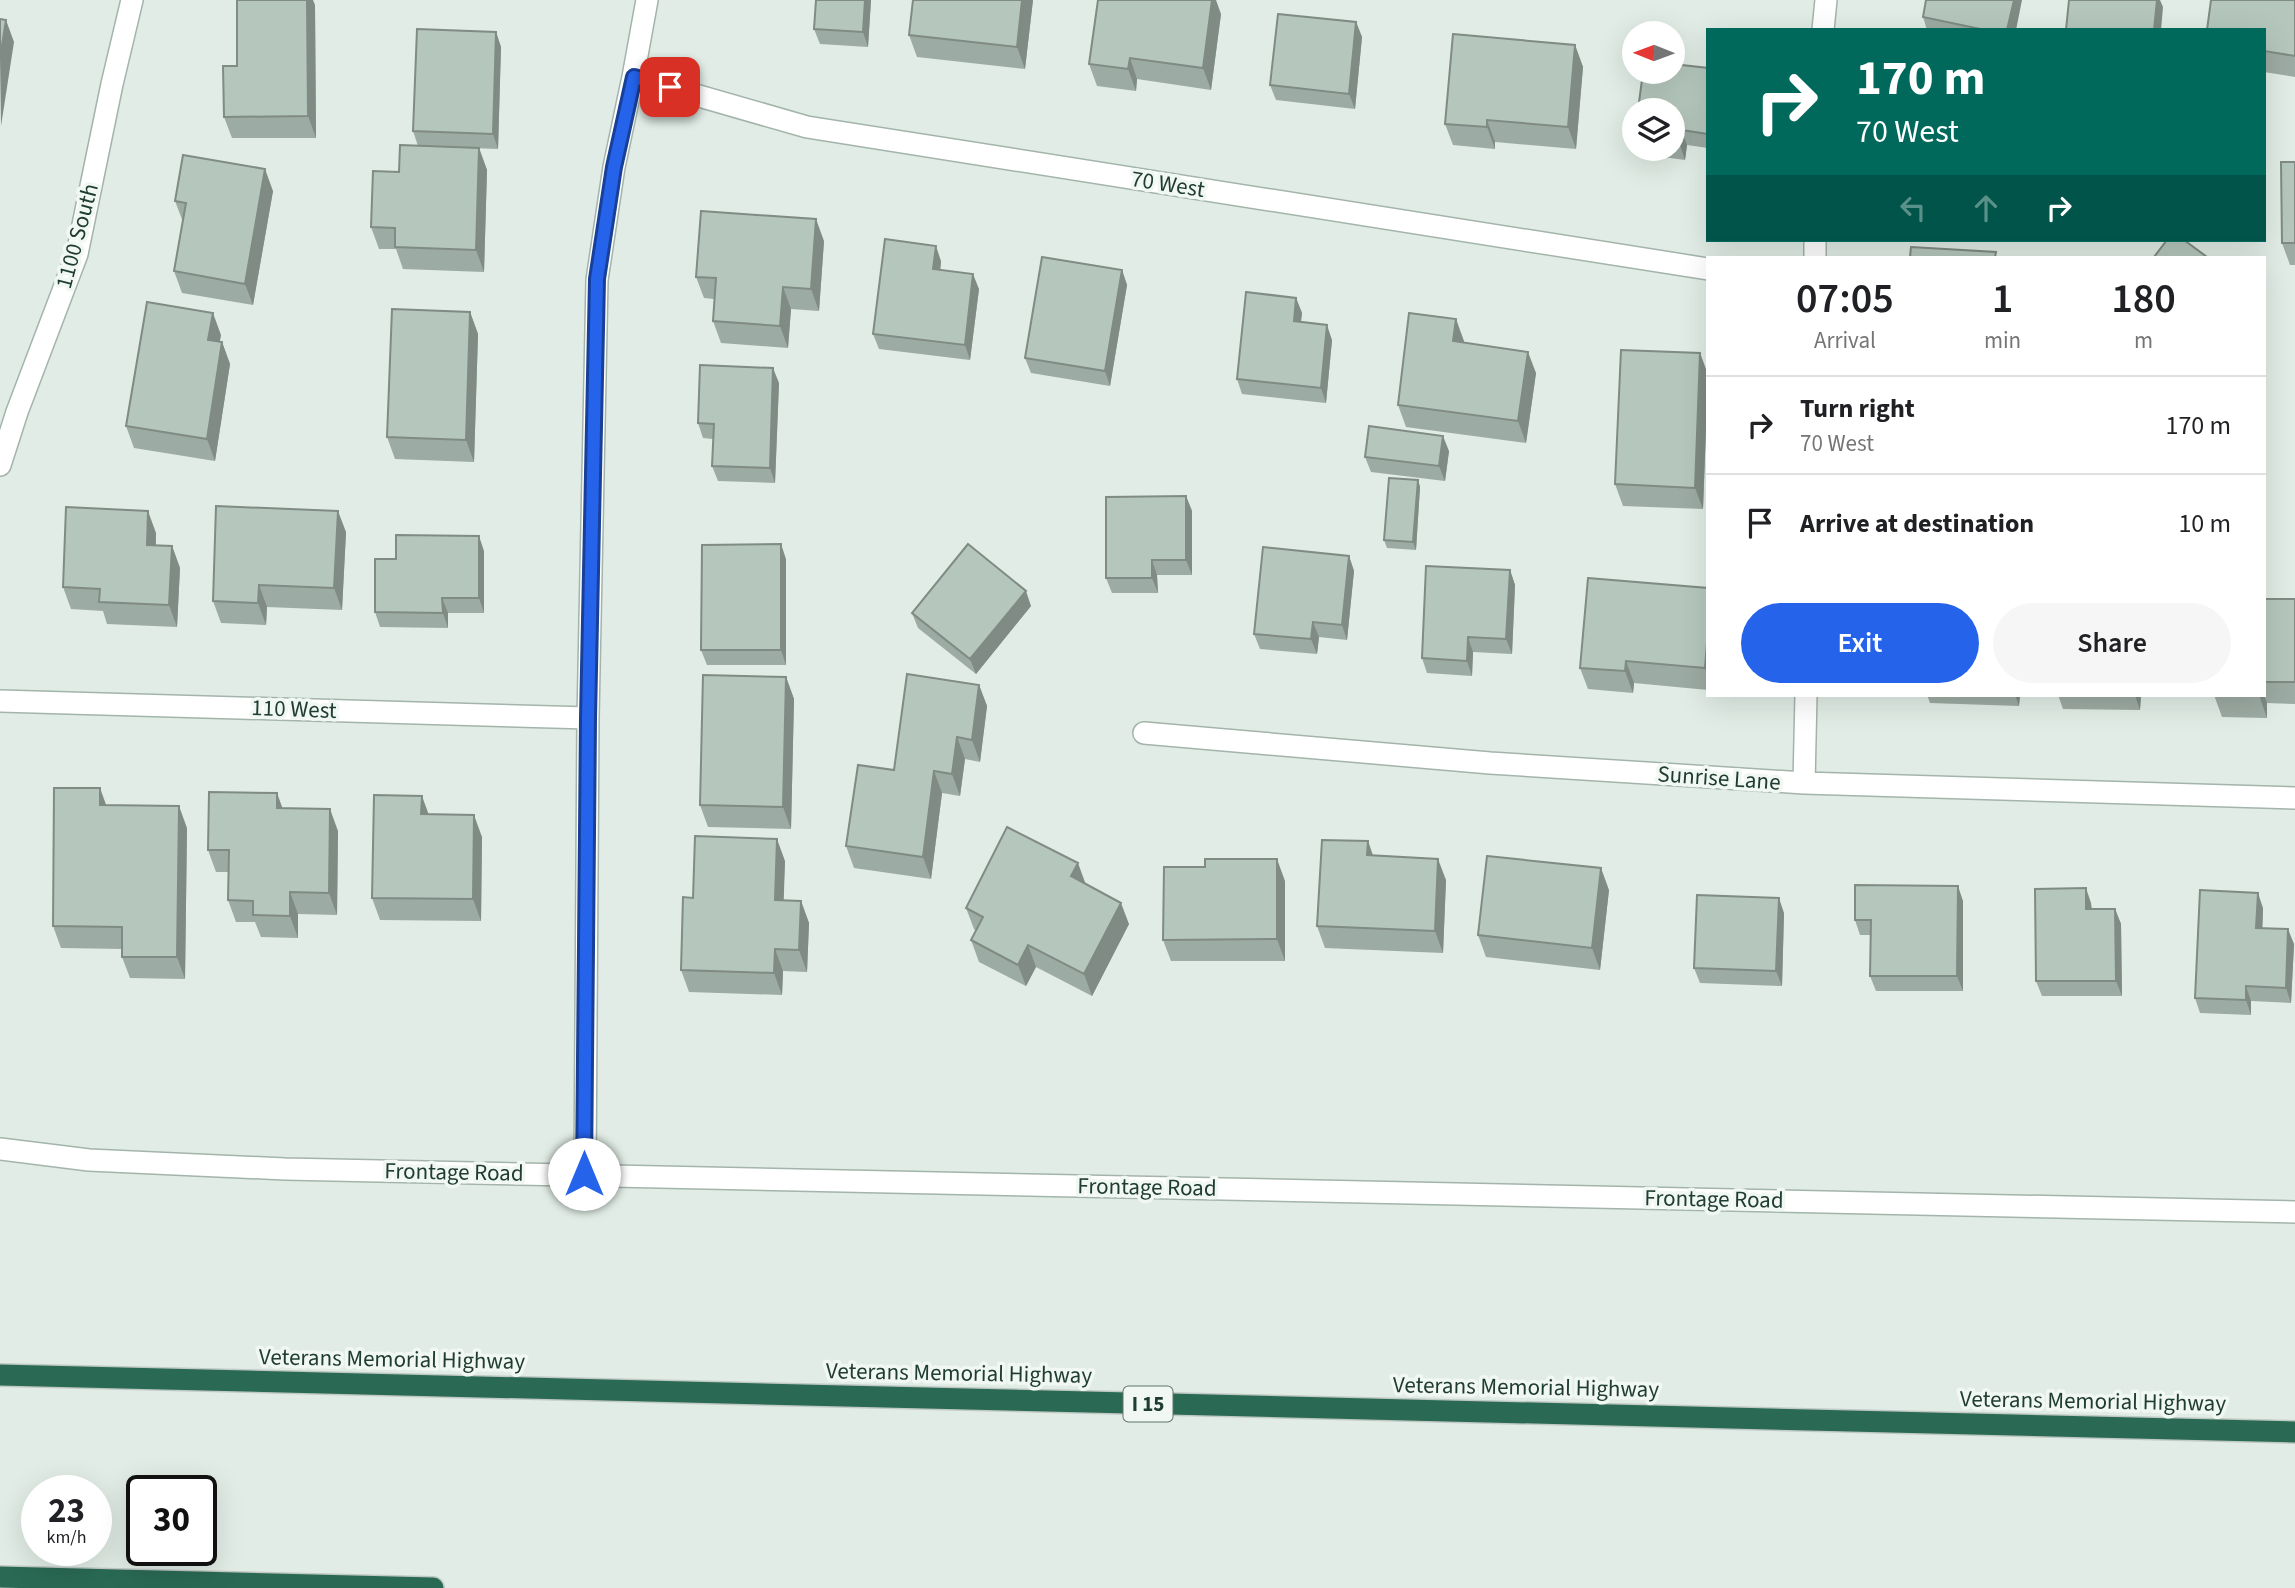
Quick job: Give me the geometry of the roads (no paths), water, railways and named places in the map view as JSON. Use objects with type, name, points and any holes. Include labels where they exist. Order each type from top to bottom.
[{"type":"highway","name":"Veterans Memorial Highway","points":[[0,1375],[2295,1432]]},
{"type":"highway","points":[[0,1577],[433,1588]]},
{"type":"street","name":"1100 South","points":[[0,466],[17,412],[77,254],[132,0]]},
{"type":"street","points":[[584,1174],[588,718],[597,279],[614,167],[634,77],[647,0]]},
{"type":"street","points":[[1823,28],[1826,0]]},
{"type":"street","name":"70 West","points":[[634,77],[807,127],[1706,269]]},
{"type":"street","points":[[1804,783],[1806,697]]},
{"type":"street","name":"110 West","points":[[0,701],[588,718]]},
{"type":"street","name":"Sunrise Lane","points":[[1144,733],[1490,763],[1804,783],[2295,798]]},
{"type":"street","name":"Frontage Road","points":[[0,1149],[89,1160],[215,1166],[2295,1212]]}]
